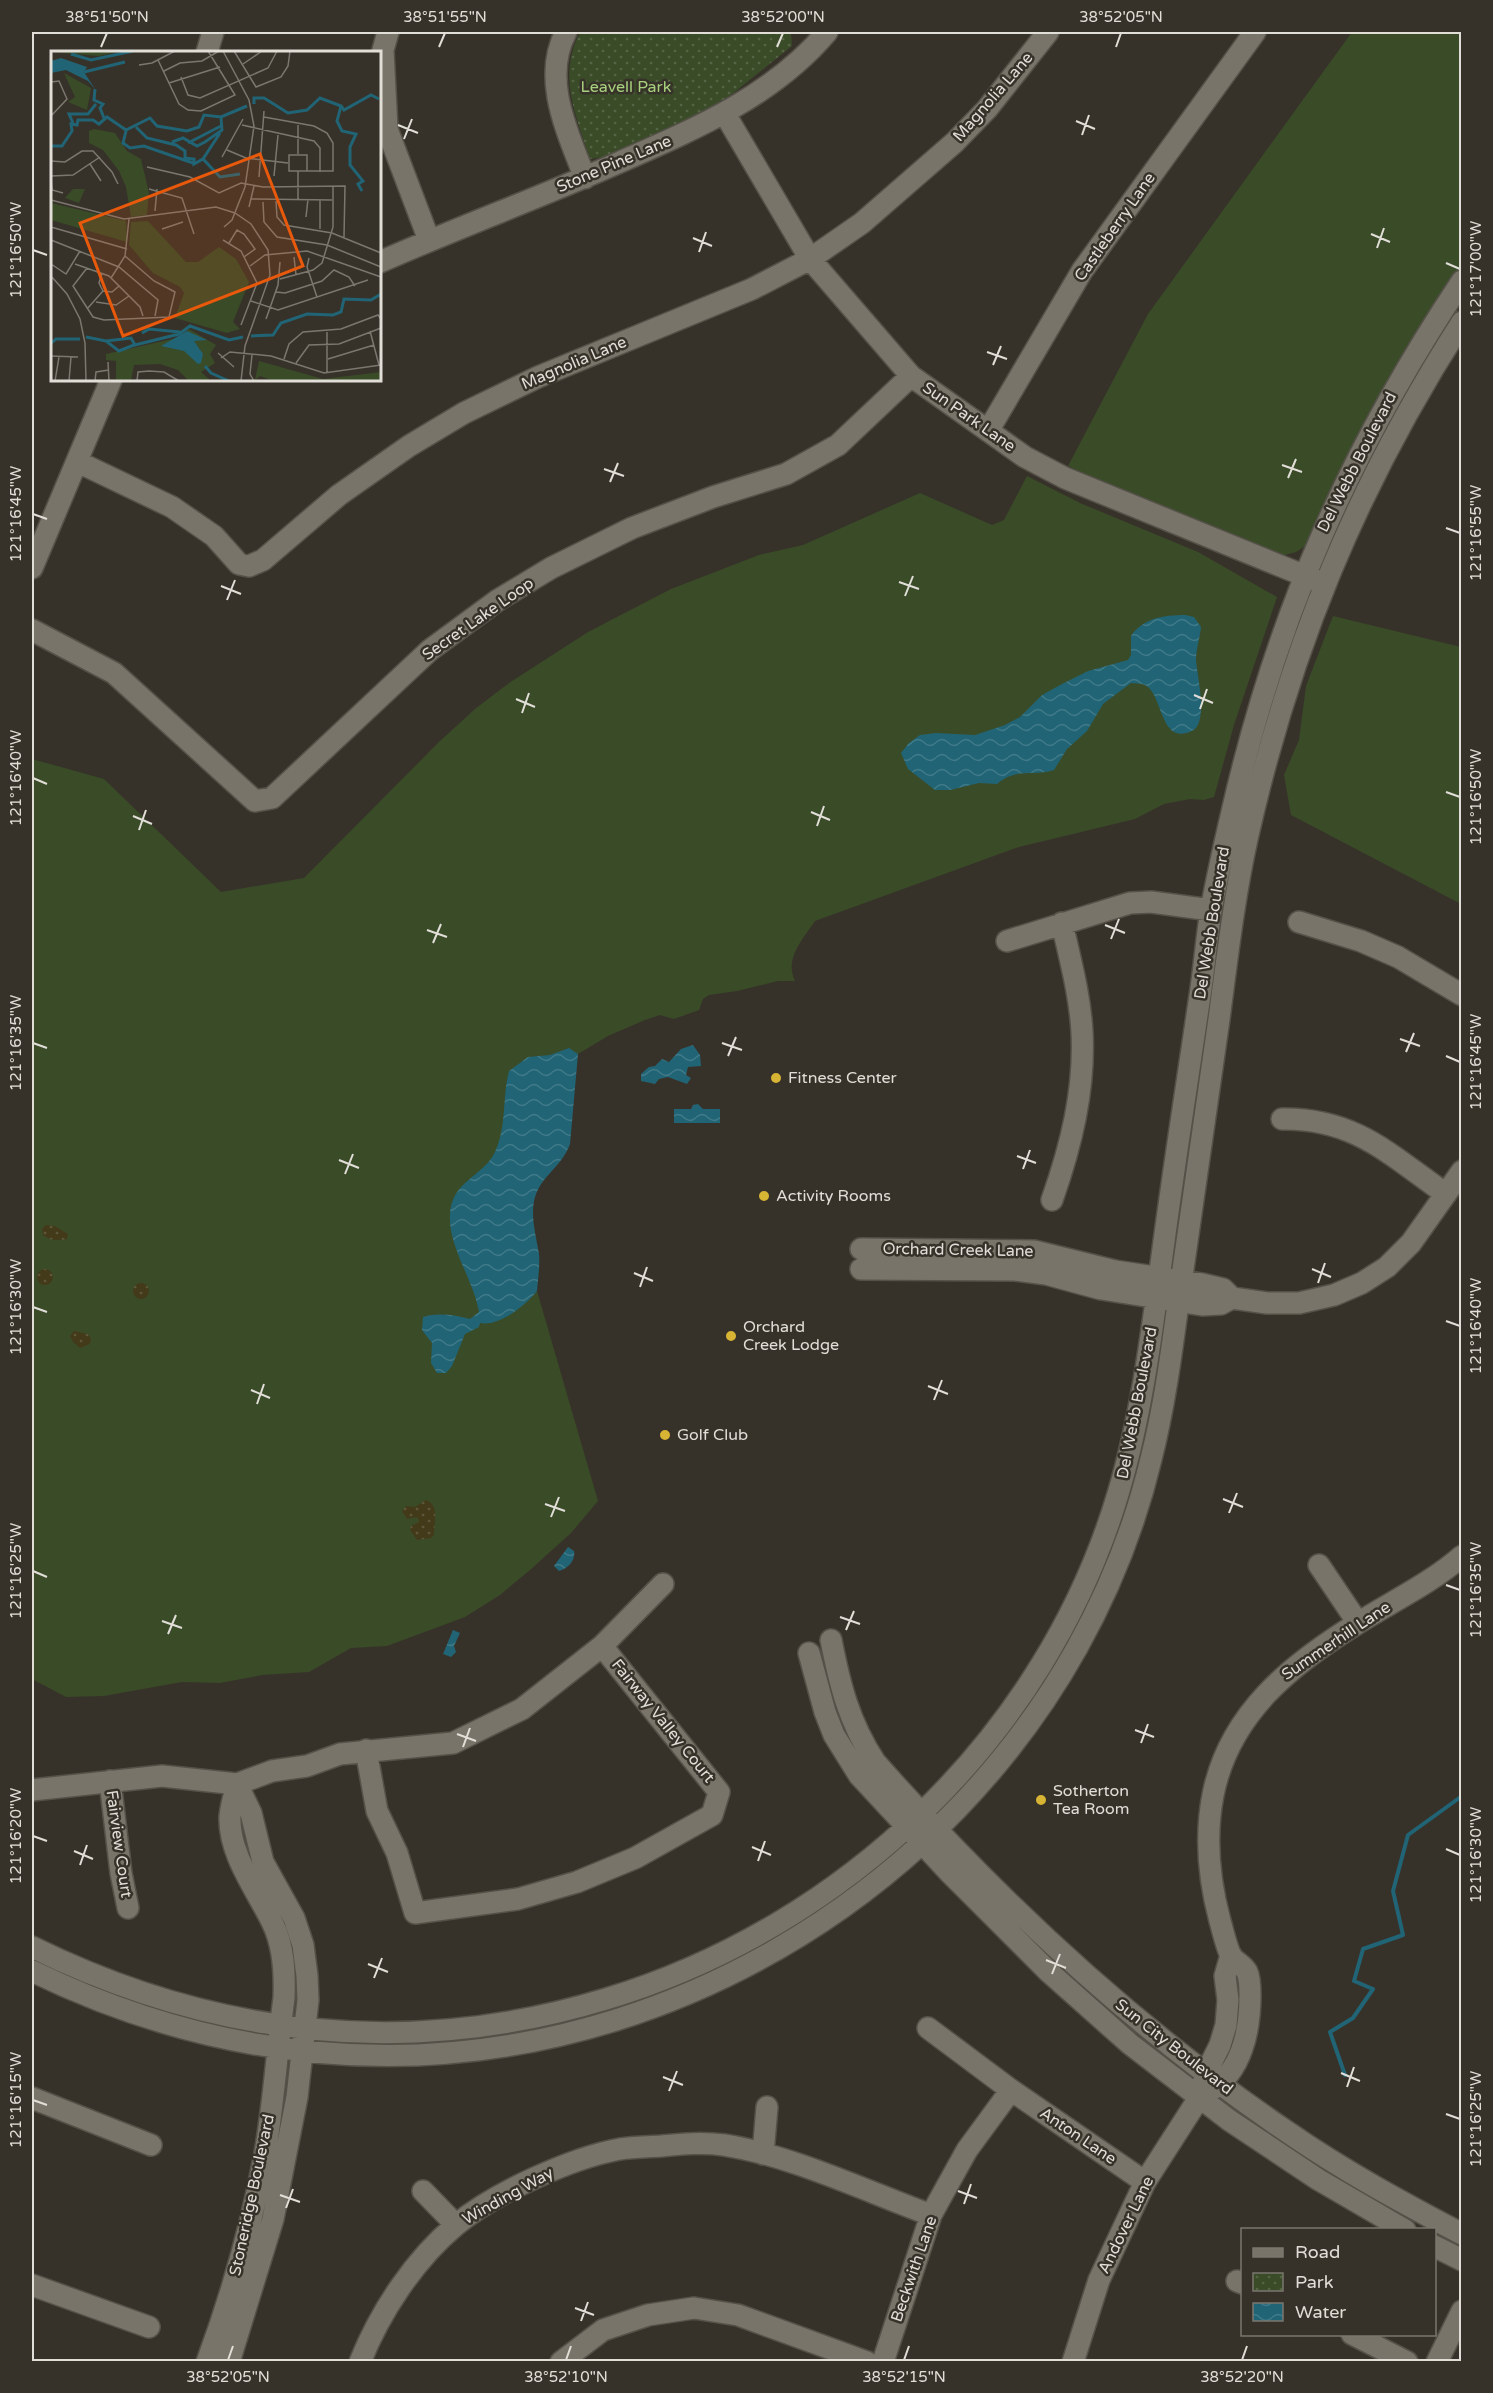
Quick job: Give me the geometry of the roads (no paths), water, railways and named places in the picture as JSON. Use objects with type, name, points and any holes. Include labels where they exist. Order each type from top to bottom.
[{"type":"street","points":[[207,51],[213,32]]},
{"type":"street","points":[[388,32],[383,50],[387,129],[429,240]]},
{"type":"street","points":[[566,32],[556,66],[556,88],[562,118],[585,178]]},
{"type":"street","name":"Magnolia Lane","points":[[78,462],[172,507],[214,536],[238,564],[249,566],[263,560],[339,495],[409,446],[464,413],[538,377],[752,289],[810,259],[862,223],[955,142],[987,109],[1048,32]]},
{"type":"street","name":"Castleberry Lane","points":[[988,431],[1082,271],[1255,32]]},
{"type":"street","name":"Stone Pine Lane","points":[[381,262],[585,178],[698,128],[746,101],[788,69],[822,33]]},
{"type":"street","name":"Sun Park Lane","points":[[724,114],[810,259],[911,376],[1025,457],[1094,492],[1323,584]]},
{"type":"street","name":"Del Webb Boulevard","points":[[32,1947],[142,1993],[219,2015],[282,2026],[389,2033],[470,2028],[551,2015],[633,1991],[705,1962],[776,1925],[824,1895],[915,1820],[961,1774],[1004,1721],[1030,1682],[1075,1603],[1105,1534],[1128,1458],[1139,1408],[1211,910],[1257,711],[1303,576],[1356,459],[1387,402],[1461,280]]},
{"type":"street","name":"Del Webb Boulevard","points":[[32,1971],[74,1991],[135,2015],[224,2039],[279,2050],[388,2055],[475,2050],[516,2044],[644,2011],[715,1982],[788,1945],[853,1901],[930,1837],[970,1797],[1022,1734],[1050,1693],[1074,1652],[1112,1577],[1134,1518],[1150,1465],[1162,1412],[1246,843],[1279,716],[1323,584],[1376,469],[1461,322]]},
{"type":"street","name":"Secret Lake Loop","points":[[32,630],[114,673],[255,801],[272,798],[430,650],[498,600],[551,568],[632,528],[713,496],[786,474],[838,445],[911,376]]},
{"type":"street","points":[[32,568],[111,381]]},
{"type":"street","points":[[1007,941],[1130,903],[1151,902],[1211,910]]},
{"type":"street","points":[[1299,922],[1361,941],[1398,957],[1461,995]]},
{"type":"street","points":[[1052,1200],[1068,1154],[1075,1124],[1082,1033],[1077,987],[1062,923]]},
{"type":"street","points":[[1282,1119],[1308,1119],[1342,1126],[1372,1141],[1446,1194]]},
{"type":"street","name":"Orchard Creek Lane","points":[[861,1259],[1034,1251],[1098,1267],[1158,1287],[1180,1291],[1223,1289],[1232,1298],[1267,1303],[1299,1303],[1334,1295],[1362,1283],[1387,1267],[1411,1242],[1461,1171]]},
{"type":"street","name":"Summerhill Lane","points":[[1199,2098],[1214,2079],[1226,2025],[1228,2000],[1225,1976],[1231,1955],[1220,1921],[1211,1876],[1208,1833],[1213,1794],[1226,1754],[1250,1712],[1278,1681],[1358,1623],[1410,1592],[1461,1556]]},
{"type":"street","points":[[1319,1565],[1358,1623]]},
{"type":"street","points":[[32,1790],[162,1776],[237,1784],[272,1771],[307,1766],[340,1754],[453,1743],[522,1709],[602,1646],[663,1584]]},
{"type":"street","points":[[831,1640],[845,1705],[863,1744],[915,1820]]},
{"type":"street","name":"Fairway Valley Court","points":[[366,1750],[377,1811],[397,1853],[415,1913],[518,1899],[577,1882],[635,1858],[712,1815],[719,1791],[602,1646]]},
{"type":"street","points":[[809,1653],[825,1712],[846,1755],[859,1775],[915,1820]]},
{"type":"street","name":"Fairview Court","points":[[110,1781],[121,1873],[129,1908]]},
{"type":"street","name":"Stoneridge Boulevard","points":[[207,2361],[237,2274],[265,2153],[282,2026],[285,1977],[282,1950],[274,1926],[244,1869],[234,1839],[230,1817],[237,1784]]},
{"type":"street","name":"Stoneridge Boulevard","points":[[229,2361],[273,2219],[297,2097],[305,2028],[307,1976],[303,1945],[294,1918],[263,1862],[251,1813],[237,1784]]},
{"type":"street","name":"Sun City Boulevard","points":[[915,1820],[988,1911],[1087,2007],[1130,2044],[1199,2098],[1319,2180],[1403,2228]]},
{"type":"street","name":"Sun City Boulevard","points":[[930,1837],[966,1859],[1102,1990],[1144,2026],[1214,2079],[1331,2160],[1461,2234]]},
{"type":"street","name":"Anton Lane","points":[[928,2028],[1011,2090],[1145,2182]]},
{"type":"street","name":"Beckwith Lane","points":[[883,2361],[931,2215],[967,2150],[1011,2090]]},
{"type":"street","points":[[32,2098],[151,2145]]},
{"type":"street","name":"Andover Lane","points":[[1073,2361],[1099,2280],[1145,2182],[1199,2098]]},
{"type":"street","points":[[763,2154],[767,2107]]},
{"type":"street","name":"Winding Way","points":[[360,2361],[373,2328],[410,2273],[456,2225],[496,2199],[533,2179],[584,2158],[621,2149],[686,2144],[723,2145],[763,2154],[931,2215]]},
{"type":"street","points":[[423,2191],[456,2225]]},
{"type":"street","points":[[1436,2247],[1461,2260]]},
{"type":"street","points":[[32,2285],[149,2327]]},
{"type":"street","points":[[561,2361],[603,2330],[648,2315],[694,2308],[738,2315],[867,2361]]},
{"type":"street","points":[[1437,2361],[1461,2312]]},
{"type":"street","points":[[1356,2336],[1407,2361]]},
{"type":"water","points":[[1185,615],[1194,617],[1201,627],[1196,660],[1201,709],[1200,719],[1192,731],[1181,734],[1173,732],[1163,717],[1151,690],[1143,684],[1131,683],[1103,704],[1087,731],[1067,749],[1054,770],[1018,774],[997,784],[979,783],[950,790],[935,790],[908,769],[901,753],[920,735],[936,733],[975,735],[1005,725],[1020,717],[1042,695],[1062,684],[1088,671],[1128,660],[1131,655],[1131,636],[1148,621]]},
{"type":"water","points":[[693,1045],[700,1055],[701,1066],[688,1067],[686,1075],[691,1078],[687,1084],[668,1077],[659,1079],[655,1084],[641,1081],[641,1074],[649,1067],[655,1066],[662,1059],[669,1062],[681,1049]]},
{"type":"water","points":[[569,1048],[578,1054],[570,1144],[567,1152],[539,1187],[534,1201],[534,1224],[539,1254],[537,1291],[512,1314],[495,1322],[480,1323],[479,1327],[465,1334],[452,1366],[446,1373],[437,1373],[431,1363],[432,1343],[422,1330],[423,1317],[446,1315],[470,1319],[479,1312],[450,1227],[452,1204],[456,1194],[483,1168],[495,1152],[503,1122],[509,1071],[528,1057],[550,1055]]},
{"type":"water","points":[[698,1104],[703,1109],[720,1109],[720,1123],[674,1123],[674,1109],[691,1109],[693,1105]]},
{"type":"water","points":[[568,1547],[574,1551],[574,1558],[568,1566],[559,1571],[554,1566]]},
{"type":"water","points":[[453,1630],[460,1633],[454,1646],[456,1652],[451,1657],[443,1654]]},
{"type":"waterway","points":[[1345,2075],[1330,2032],[1353,2018],[1373,1989],[1354,1981],[1363,1949],[1403,1935],[1393,1891],[1408,1835],[1462,1796]]},
{"type":"place","name":"Fitness Center","points":[[776,1078]]},
{"type":"place","name":"Activity Rooms","points":[[764,1196]]},
{"type":"place","name":"Orchard Creek Lodge","points":[[731,1336]]},
{"type":"place","name":"Golf Club","points":[[665,1435]]},
{"type":"place","name":"Sotherton Tea Room","points":[[1041,1800]]},
{"type":"park label","name":"Leavell Park","points":[[626,87]]}]
